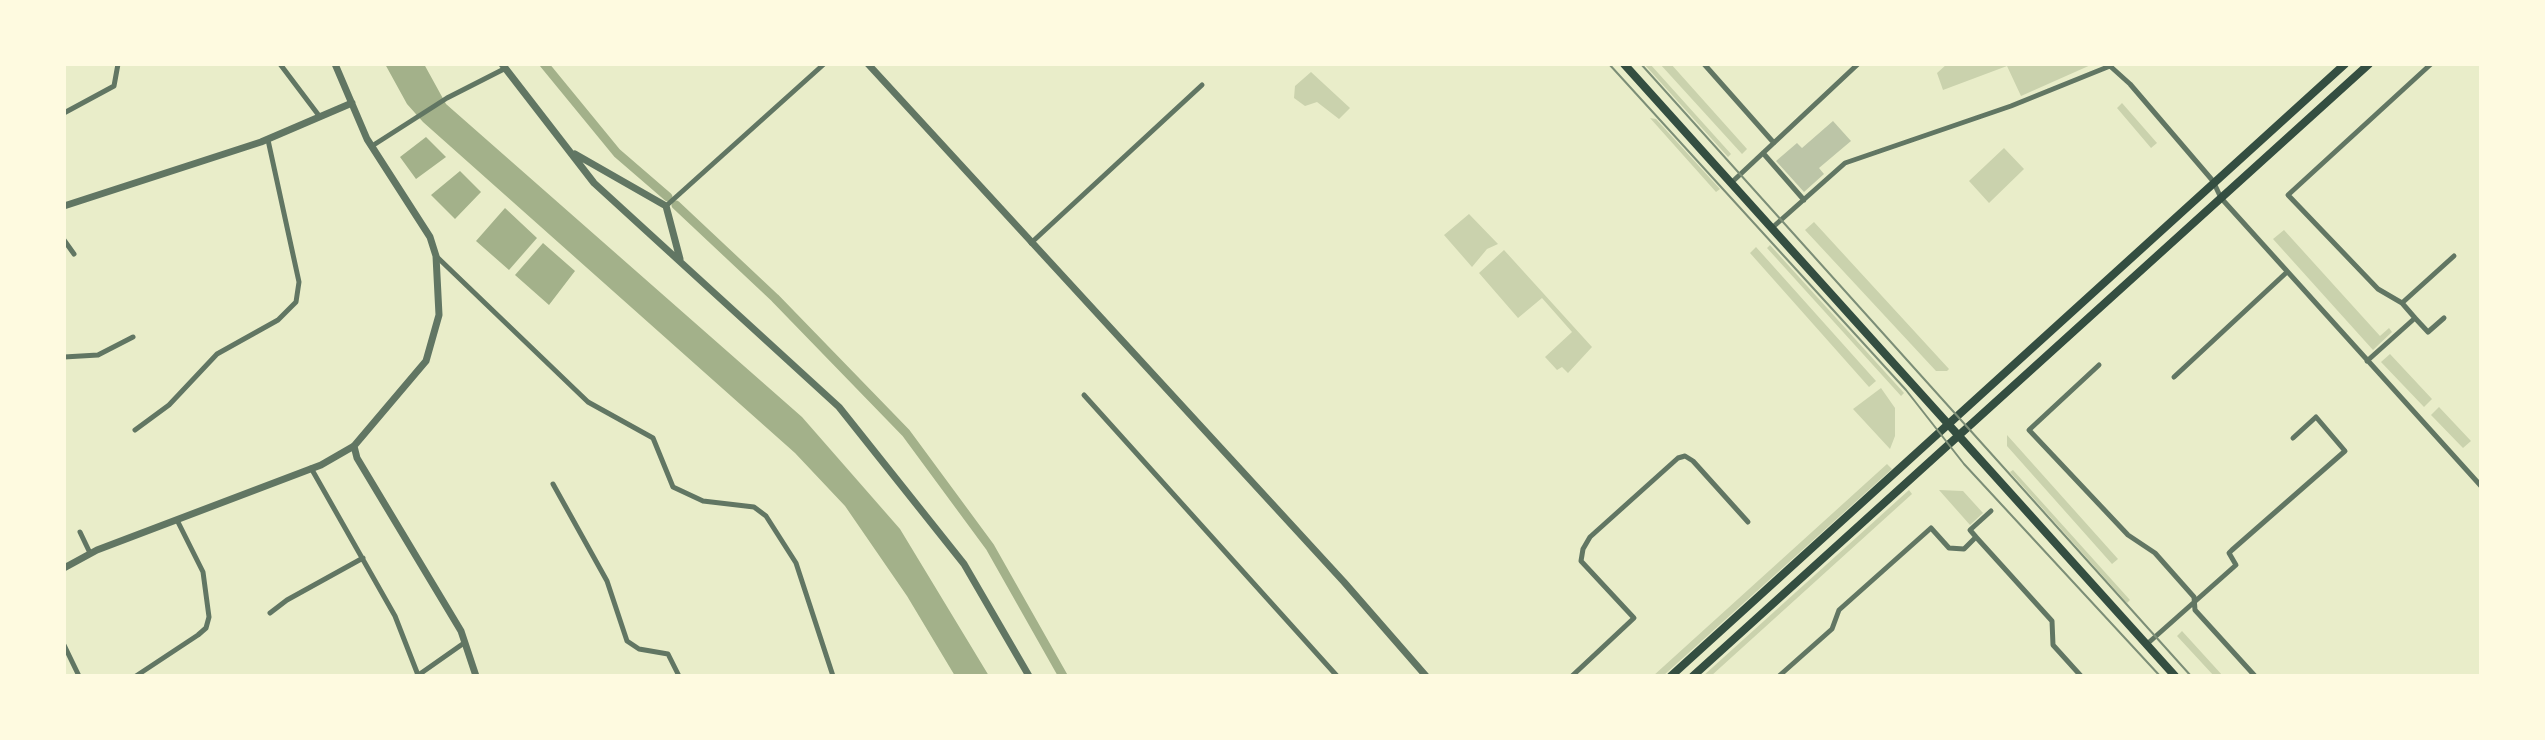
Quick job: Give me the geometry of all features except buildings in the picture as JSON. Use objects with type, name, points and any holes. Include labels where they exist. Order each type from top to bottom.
[{"type":"main road","points":[[1624,64],[2175,676]]},
{"type":"main road","points":[[1671,676],[2345,64]]},
{"type":"main road","points":[[1693,676],[2369,64]]},
{"type":"street","points":[[64,113],[114,86],[118,64]]},
{"type":"street","points":[[280,64],[321,117]]},
{"type":"street","points":[[335,64],[372,146],[417,213],[436,256],[588,402],[653,438],[670,482],[680,492],[703,501],[744,504],[766,516],[789,546],[833,676]]},
{"type":"street","points":[[666,206],[824,64]]},
{"type":"street","points":[[868,64],[1030,244],[1344,582],[1426,676]]},
{"type":"street","points":[[1704,64],[1774,143]]},
{"type":"street","points":[[1731,183],[1858,64]]},
{"type":"street","points":[[2431,64],[2288,195],[2378,289],[2402,303],[2428,332],[2444,318]]},
{"type":"street","points":[[372,146],[503,66],[594,183],[849,418],[964,564],[1029,676]]},
{"type":"street","points":[[1773,227],[1845,163],[1998,111],[2110,66],[2130,84],[2213,181],[2221,198],[2481,486]]},
{"type":"street","points":[[1030,244],[1202,85]]},
{"type":"street","points":[[64,206],[268,140],[352,103]]},
{"type":"street","points":[[135,430],[169,405],[217,354],[278,320],[296,302],[299,282],[268,140]]},
{"type":"street","points":[[570,151],[666,206],[680,262]]},
{"type":"street","points":[[1763,153],[1804,200]]},
{"type":"street","points":[[64,240],[74,254]]},
{"type":"street","points":[[64,568],[90,553],[311,468],[354,446],[426,361],[437,331],[436,256]]},
{"type":"street","points":[[2402,303],[2454,256]]},
{"type":"street","points":[[2174,377],[2287,272]]},
{"type":"street","points":[[2367,361],[2415,318]]},
{"type":"street","points":[[64,357],[98,355],[133,337]]},
{"type":"street","points":[[2099,365],[2029,430],[2128,535],[2155,553],[2194,602],[2195,610],[2255,676]]},
{"type":"street","points":[[1084,395],[1337,676]]},
{"type":"street","points":[[2146,644],[2236,565],[2229,553],[2232,550],[2345,451],[2316,417],[2293,438]]},
{"type":"street","points":[[354,446],[357,458],[465,642],[476,676]]},
{"type":"street","points":[[1572,676],[1634,618],[1581,561],[1583,549],[1590,537],[1678,458],[1685,456],[1693,461],[1748,522]]},
{"type":"street","points":[[311,468],[395,616],[418,676],[465,642]]},
{"type":"street","points":[[553,484],[598,561],[627,641],[639,649],[668,654],[679,676]]},
{"type":"street","points":[[1991,511],[1970,530],[2052,621],[2053,645],[2081,676]]},
{"type":"street","points":[[136,676],[198,635],[206,628],[209,617],[203,572],[177,520]]},
{"type":"street","points":[[1779,676],[1832,629],[1839,610],[1931,528],[1949,548],[1964,549],[1976,537]]},
{"type":"street","points":[[80,532],[90,553]]},
{"type":"street","points":[[270,613],[287,600],[363,558]]},
{"type":"street","points":[[64,645],[79,676]]},
{"type":"shaded area","points":[[385,64],[424,64],[446,104],[802,417],[900,529],[989,676],[955,676],[907,596],[845,506],[795,453],[423,122],[407,104]]},
{"type":"shaded area","points":[[1644,64],[1650,64],[1731,154],[1728,157]]},
{"type":"shaded area","points":[[1660,64],[1671,64],[1747,149],[1742,154]]},
{"type":"shaded area","points":[[1947,64],[2093,64],[2021,96],[2007,66],[1943,90],[1937,73]]},
{"type":"shaded area","points":[[1311,72],[1350,108],[1339,119],[1317,102],[1305,106],[1294,98],[1295,86]]},
{"type":"shaded area","points":[[2122,103],[2157,143],[2151,148],[2117,108]]},
{"type":"shaded area","points":[[1650,118],[1656,119],[1720,189],[1716,192]]},
{"type":"shaded area","points":[[426,137],[446,157],[416,179],[400,157]]},
{"type":"shaded area","points":[[2004,148],[2024,169],[1989,203],[1969,181]]},
{"type":"shaded area","points":[[460,171],[481,192],[455,219],[431,195]]},
{"type":"shaded area","points":[[505,208],[537,238],[509,270],[476,241]]},
{"type":"shaded area","points":[[1469,214],[1498,244],[1487,249],[1472,267],[1444,235]]},
{"type":"shaded area","points":[[1814,222],[1949,369],[1947,371],[1936,371],[1805,230]]},
{"type":"shaded area","points":[[2284,230],[2380,336],[2389,328],[2392,332],[2373,350],[2273,239]]},
{"type":"shaded area","points":[[543,243],[575,271],[549,305],[515,275]]},
{"type":"shaded area","points":[[1770,245],[1904,393],[1901,396],[1767,248]]},
{"type":"shaded area","points":[[1756,247],[1876,381],[1869,387],[1750,253]]},
{"type":"shaded area","points":[[1504,250],[1592,347],[1568,373],[1562,367],[1557,370],[1545,357],[1572,332],[1542,298],[1518,318],[1479,273]]},
{"type":"shaded area","points":[[2390,354],[2432,399],[2424,407],[2381,362]]},
{"type":"shaded area","points":[[1881,388],[1895,408],[1895,436],[1890,449],[1853,409]]},
{"type":"shaded area","points":[[2439,407],[2471,441],[2463,448],[2431,415]]},
{"type":"shaded area","points":[[2007,435],[2118,559],[2112,564],[2007,446]]},
{"type":"shaded area","points":[[1887,464],[1892,469],[1663,676],[1653,676]]},
{"type":"shaded area","points":[[2013,470],[2130,600],[2127,603],[2010,472]]},
{"type":"shaded area","points":[[1909,490],[1912,494],[1711,676],[1703,676]]},
{"type":"shaded area","points":[[1939,490],[1963,491],[1983,513],[1970,525]]},
{"type":"shaded area","points":[[2182,631],[2223,676],[2214,676],[2177,636]]},
{"type":"waterway","points":[[544,64],[617,153],[668,197]]},
{"type":"waterway","points":[[676,205],[775,298],[906,433],[990,547],[1063,676]]},
{"type":"tram line","points":[[1609,64],[1906,390],[1964,464],[2160,676]]},
{"type":"tram line","points":[[1641,64],[2191,676]]}]
